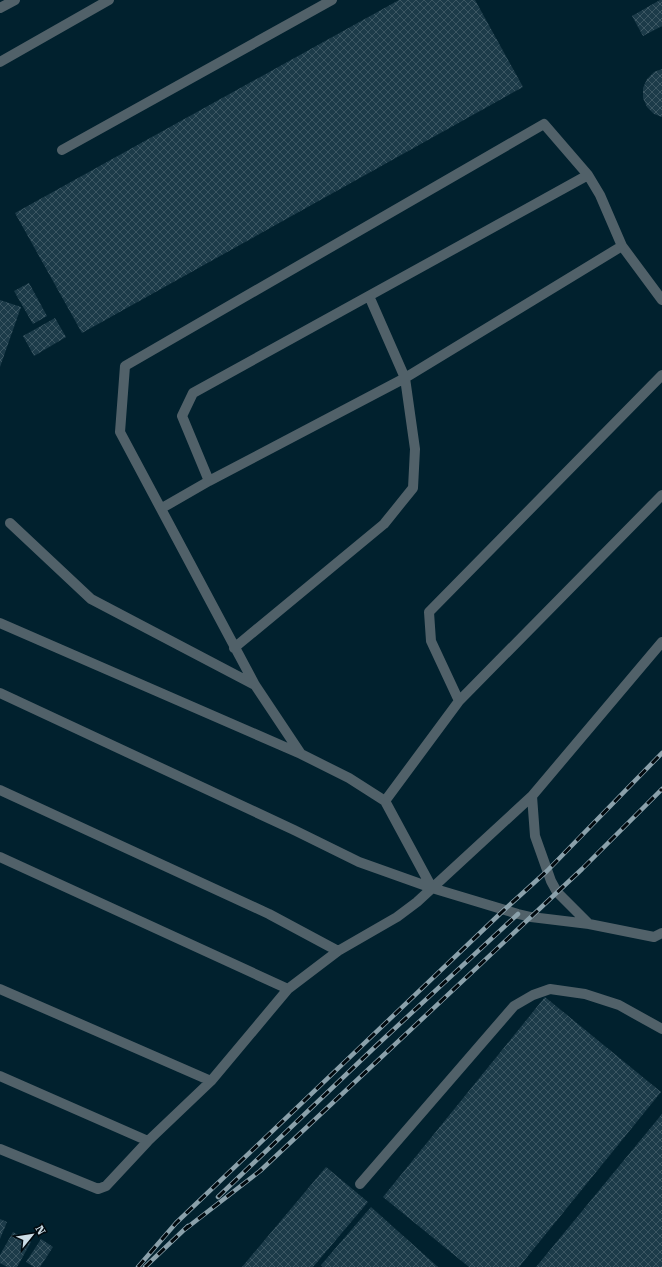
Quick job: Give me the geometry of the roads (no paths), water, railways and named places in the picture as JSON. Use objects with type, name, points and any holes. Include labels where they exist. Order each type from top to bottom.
[{"type":"lane","points":[[0,8],[15,0]]},
{"type":"lane","points":[[0,62],[109,0]]},
{"type":"lane","points":[[62,150],[332,0]]},
{"type":"lane","points":[[301,754],[254,685],[162,508],[120,432],[125,366],[544,124],[588,175],[600,195],[622,246],[662,300]]},
{"type":"lane","points":[[209,481],[182,416],[193,393],[588,175]]},
{"type":"lane","points":[[162,508],[209,481],[405,378],[622,246]]},
{"type":"lane","points":[[234,648],[384,524],[413,488],[414,449],[405,378],[369,296]]},
{"type":"lane","points":[[459,701],[431,641],[429,612],[662,375]]},
{"type":"lane","points":[[385,801],[459,701],[662,495]]},
{"type":"lane","points":[[10,523],[91,599],[254,685]]},
{"type":"lane","points":[[0,623],[301,754],[349,778],[385,801],[432,888]]},
{"type":"lane","points":[[0,1150],[98,1189],[106,1186],[148,1141],[210,1081],[288,990],[338,951],[397,917],[417,902],[532,796],[662,642]]},
{"type":"lane","points":[[0,693],[294,830],[358,862],[432,888],[531,917],[589,924],[659,937]]},
{"type":"lane","points":[[0,790],[269,914],[338,951]]},
{"type":"lane","points":[[532,796],[535,836],[551,881],[557,892],[589,924]]},
{"type":"lane","points":[[0,857],[288,990]]},
{"type":"lane","points":[[0,989],[210,1081]]},
{"type":"lane","points":[[360,1184],[514,1006],[533,995],[550,989],[585,994],[619,1005],[662,1029]]},
{"type":"lane","points":[[0,1076],[148,1141]]},
{"type":"railway","points":[[138,1267],[176,1223],[504,910],[547,871],[662,753]]},
{"type":"railway","points":[[184,1230],[260,1171],[582,869],[662,789]]},
{"type":"railway","points":[[218,1197],[377,1045],[518,914]]},
{"type":"railway","points":[[145,1267],[188,1226]]}]
